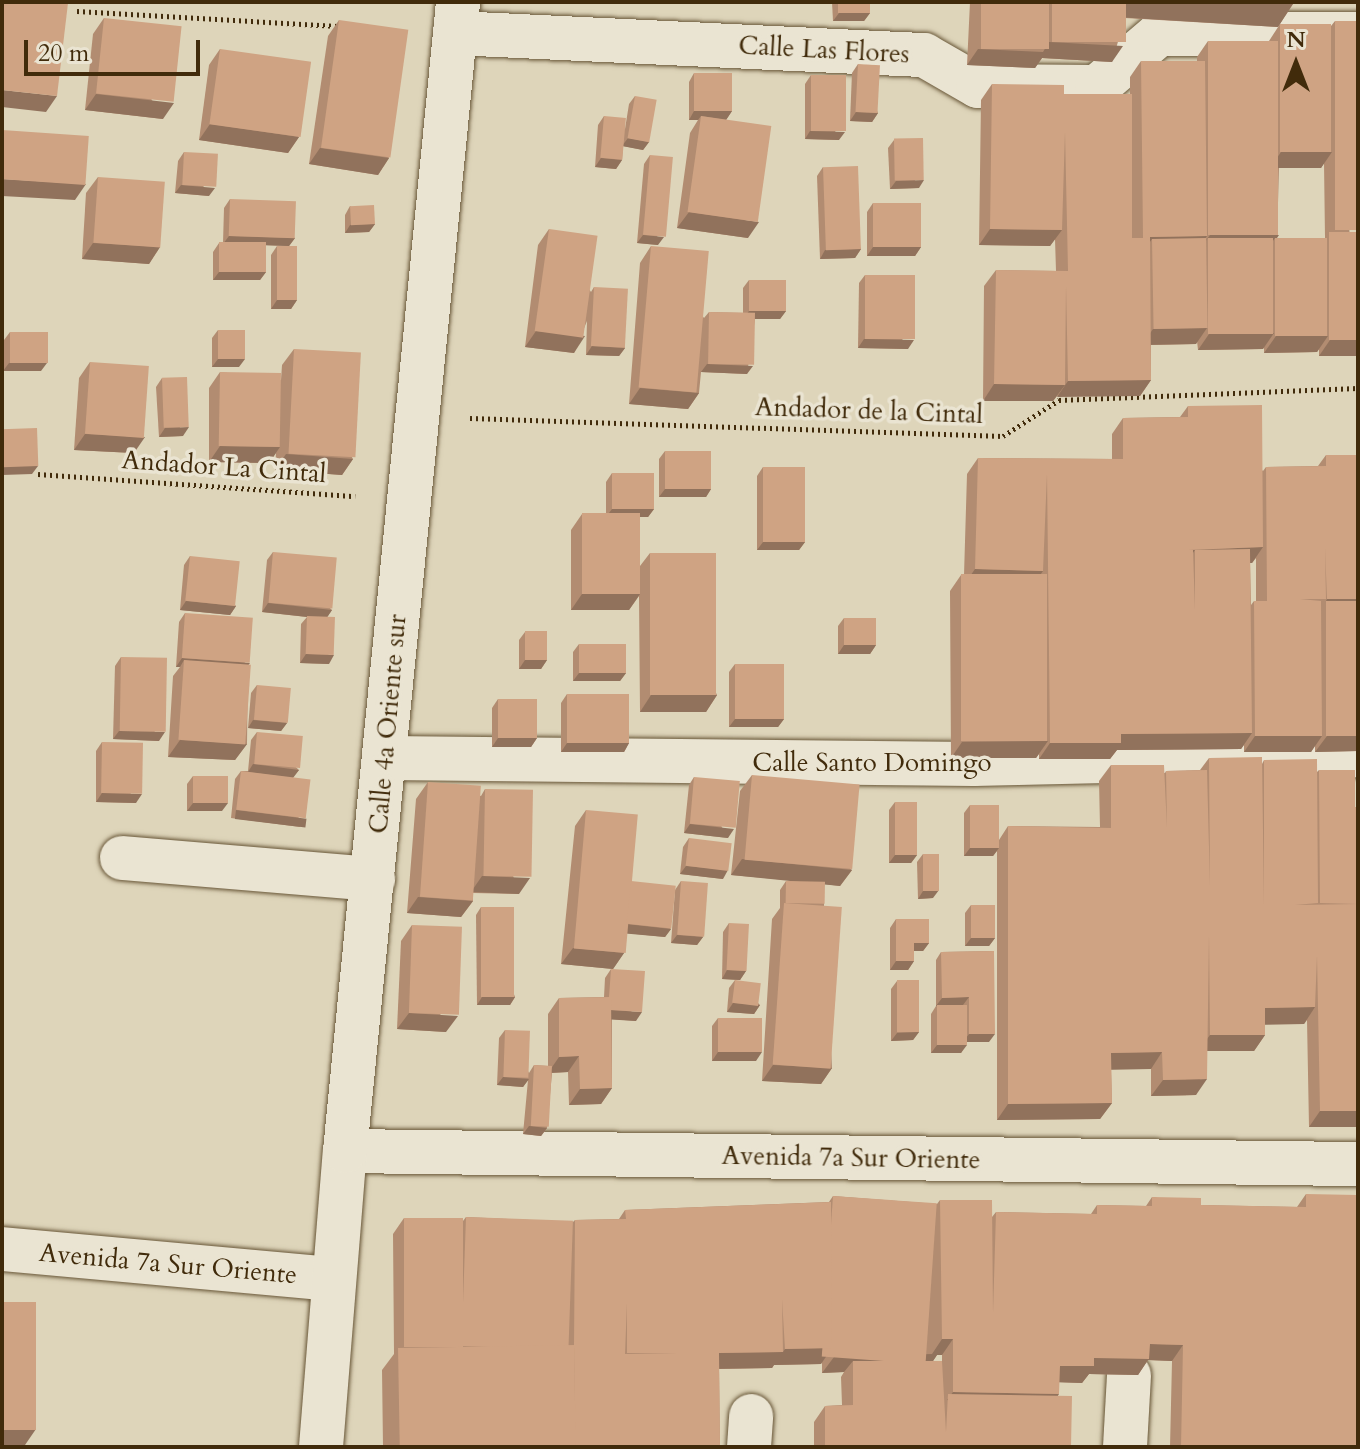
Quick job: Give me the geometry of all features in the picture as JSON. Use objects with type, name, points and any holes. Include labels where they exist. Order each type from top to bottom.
[{"type":"street","name":"Calle Las Flores","points":[[456,17],[924,55],[978,86],[1097,87],[1159,34],[1358,34]]},
{"type":"street","name":"Calle 4a Oriente sur","points":[[321,1447],[345,1151],[386,758],[415,416],[456,17]]},
{"type":"street","name":"Calle Santo Domingo","points":[[386,758],[974,764],[1358,755]]},
{"type":"street","points":[[122,858],[373,879]]},
{"type":"street","name":"Avenida 7a Sur Oriente","points":[[345,1151],[1358,1164]]},
{"type":"street","name":"Avenida 7a Sur Oriente","points":[[2,1249],[334,1279]]},
{"type":"street","points":[[1125,1447],[1129,1375]]},
{"type":"path","points":[[77,11],[345,26]]},
{"type":"path","name":"Andador de la Cintal","points":[[415,416],[1003,436],[1059,400],[1358,388]]},
{"type":"path","name":"Andador La Cintal","points":[[38,474],[408,499]]},
{"type":"building","points":[[2,2],[68,3],[57,96],[2,90]]},
{"type":"building","points":[[838,2],[870,2],[870,13],[838,13]]},
{"type":"building","points":[[981,2],[1049,2],[1049,49],[981,49]]},
{"type":"building","points":[[1052,2],[1126,2],[1126,42],[1052,42]]},
{"type":"building","points":[[104,18],[182,26],[174,102],[96,94]]},
{"type":"building","points":[[339,20],[408,30],[390,157],[321,148]]},
{"type":"building","points":[[1335,21],[1358,21],[1358,230],[1335,230]]},
{"type":"building","points":[[1280,24],[1331,24],[1331,152],[1280,152]]},
{"type":"building","points":[[1208,41],[1278,41],[1278,235],[1208,235]]},
{"type":"building","points":[[220,49],[311,62],[301,137],[209,124]]},
{"type":"building","points":[[1141,61],[1205,61],[1207,236],[1150,237],[1151,380],[1068,381],[1066,286],[1065,385],[994,384],[996,270],[1068,271],[1065,132],[1062,230],[990,229],[992,84],[1064,85],[1064,94],[1132,94],[1132,238],[1143,238]]},
{"type":"building","points":[[858,64],[880,65],[877,113],[855,112]]},
{"type":"building","points":[[694,73],[732,73],[732,111],[694,111]]},
{"type":"building","points":[[811,75],[846,75],[846,131],[811,131]]},
{"type":"building","points":[[635,96],[657,100],[649,142],[628,138]]},
{"type":"building","points":[[604,116],[626,118],[622,160],[600,158]]},
{"type":"building","points":[[701,116],[771,126],[758,222],[688,212]]},
{"type":"building","points":[[2,130],[89,136],[85,185],[2,179]]},
{"type":"building","points":[[923,138],[924,180],[895,180],[894,139]]},
{"type":"building","points":[[184,152],[218,154],[216,187],[182,185]]},
{"type":"building","points":[[650,155],[673,157],[666,237],[643,235]]},
{"type":"building","points":[[858,166],[861,249],[826,250],[823,167]]},
{"type":"building","points":[[98,177],[165,182],[160,248],[93,243]]},
{"type":"building","points":[[230,199],[296,201],[295,238],[229,236]]},
{"type":"building","points":[[873,203],[921,203],[921,247],[873,247]]},
{"type":"building","points":[[374,205],[375,224],[351,225],[350,206]]},
{"type":"building","points":[[549,229],[598,236],[583,338],[535,331]]},
{"type":"building","points":[[1329,232],[1358,232],[1358,340],[1329,340]]},
{"type":"building","points":[[1206,238],[1208,328],[1154,329],[1152,239]]},
{"type":"building","points":[[1208,238],[1273,238],[1273,334],[1208,334]]},
{"type":"building","points":[[1275,238],[1327,238],[1327,336],[1275,336]]},
{"type":"building","points":[[219,242],[266,242],[266,272],[219,272]]},
{"type":"building","points":[[277,246],[297,246],[297,300],[277,300]]},
{"type":"building","points":[[651,246],[709,251],[696,393],[639,387]]},
{"type":"building","points":[[865,275],[915,275],[915,339],[865,339]]},
{"type":"building","points":[[749,280],[786,280],[786,311],[749,311]]},
{"type":"building","points":[[594,287],[628,289],[625,348],[591,346]]},
{"type":"building","points":[[709,312],[755,313],[754,365],[708,364]]},
{"type":"building","points":[[218,330],[245,330],[245,359],[218,359]]},
{"type":"building","points":[[10,332],[48,332],[48,363],[10,363]]},
{"type":"building","points":[[294,349],[361,353],[355,457],[289,454]]},
{"type":"building","points":[[90,362],[149,366],[144,438],[85,434]]},
{"type":"building","points":[[220,372],[281,373],[280,447],[219,446]]},
{"type":"building","points":[[187,377],[189,427],[164,428],[162,378]]},
{"type":"building","points":[[1262,405],[1263,547],[1188,550],[1193,550],[1195,610],[1195,550],[1250,549],[1252,733],[1121,734],[1121,743],[1050,743],[1047,474],[1043,571],[975,569],[978,458],[1123,459],[1123,418],[1188,417],[1188,406]]},
{"type":"building","points":[[37,428],[38,466],[3,467],[2,429]]},
{"type":"building","points":[[665,451],[711,451],[711,489],[665,489]]},
{"type":"building","points":[[1326,455],[1358,455],[1358,599],[1327,599],[1325,548],[1326,599],[1300,599],[1321,601],[1322,736],[1255,736],[1254,601],[1267,601],[1266,467],[1326,466]]},
{"type":"building","points":[[763,467],[805,467],[805,542],[763,542]]},
{"type":"building","points":[[612,473],[654,473],[654,509],[612,509]]},
{"type":"building","points":[[582,513],[640,513],[640,594],[582,594]]},
{"type":"building","points":[[273,552],[337,558],[332,608],[269,603]]},
{"type":"building","points":[[650,553],[716,553],[716,695],[650,695]]},
{"type":"building","points":[[190,556],[240,561],[235,606],[185,601]]},
{"type":"building","points":[[961,574],[1047,574],[1047,741],[961,741]]},
{"type":"building","points":[[1326,601],[1358,601],[1358,736],[1326,736]]},
{"type":"building","points":[[185,613],[253,618],[250,663],[182,658]]},
{"type":"building","points":[[307,616],[335,617],[334,655],[306,654]]},
{"type":"building","points":[[844,618],[876,618],[876,645],[844,645]]},
{"type":"building","points":[[525,631],[547,631],[547,660],[525,660]]},
{"type":"building","points":[[579,644],[626,644],[626,673],[579,673]]},
{"type":"building","points":[[121,657],[167,658],[166,732],[120,731]]},
{"type":"building","points":[[184,660],[251,665],[245,744],[178,740]]},
{"type":"building","points":[[735,664],[784,664],[784,719],[735,719]]},
{"type":"building","points":[[257,685],[291,688],[288,723],[254,720]]},
{"type":"building","points":[[567,694],[629,694],[629,743],[567,743]]},
{"type":"building","points":[[498,699],[537,699],[537,738],[498,738]]},
{"type":"building","points":[[257,732],[303,736],[300,768],[254,764]]},
{"type":"building","points":[[102,742],[143,743],[142,794],[101,793]]},
{"type":"building","points":[[1262,757],[1264,905],[1264,760],[1317,759],[1318,903],[1295,905],[1358,904],[1358,1111],[1320,1111],[1317,956],[1315,1007],[1265,1008],[1265,1035],[1210,1035],[1209,935],[1207,1079],[1163,1080],[1162,1052],[1111,1053],[1112,1103],[1008,1104],[1008,826],[1111,828],[1111,765],[1164,765],[1167,828],[1166,771],[1207,770],[1210,886],[1209,758]]},
{"type":"building","points":[[1319,770],[1355,770],[1358,904],[1320,903]]},
{"type":"building","points":[[241,771],[310,780],[306,818],[236,810]]},
{"type":"building","points":[[752,775],[860,784],[852,869],[745,860]]},
{"type":"building","points":[[193,776],[228,776],[228,803],[193,803]]},
{"type":"building","points":[[694,777],[740,781],[736,828],[690,824]]},
{"type":"building","points":[[428,782],[481,786],[473,900],[420,897]]},
{"type":"building","points":[[485,789],[533,790],[531,877],[483,876]]},
{"type":"building","points":[[895,802],[917,802],[917,855],[895,855]]},
{"type":"building","points":[[970,805],[999,805],[999,848],[970,848]]},
{"type":"building","points":[[586,810],[638,815],[626,953],[574,948]]},
{"type":"building","points":[[689,838],[732,843],[728,871],[686,866]]},
{"type":"building","points":[[923,854],[939,854],[939,891],[923,891]]},
{"type":"building","points":[[631,881],[676,886],[671,928],[627,924]]},
{"type":"building","points":[[681,881],[708,883],[704,937],[677,935]]},
{"type":"building","points":[[786,881],[825,882],[825,904],[786,903]]},
{"type":"building","points":[[784,903],[842,907],[831,1069],[773,1065]]},
{"type":"building","points":[[971,905],[995,905],[995,938],[971,938]]},
{"type":"building","points":[[481,907],[514,907],[514,997],[481,997]]},
{"type":"building","points":[[896,919],[929,919],[929,943],[914,943],[914,961],[896,961]]},
{"type":"building","points":[[729,923],[749,924],[747,971],[727,970]]},
{"type":"building","points":[[412,925],[462,927],[459,1015],[409,1013]]},
{"type":"building","points":[[994,951],[995,1034],[969,1034],[969,997],[942,998],[941,952]]},
{"type":"building","points":[[611,969],[645,971],[642,1012],[611,1010]]},
{"type":"building","points":[[735,980],[761,983],[758,1006],[732,1003]]},
{"type":"building","points":[[897,980],[919,980],[919,1032],[897,1032]]},
{"type":"building","points":[[611,997],[612,1088],[580,1089],[579,1056],[559,1057],[559,998]]},
{"type":"building","points":[[937,1005],[967,1005],[967,1045],[937,1045]]},
{"type":"building","points":[[718,1018],[762,1018],[762,1052],[718,1052]]},
{"type":"building","points":[[505,1030],[530,1031],[528,1078],[503,1077]]},
{"type":"building","points":[[534,1065],[552,1066],[549,1127],[531,1126]]},
{"type":"building","points":[[1306,1194],[1358,1195],[1358,1447],[1181,1447],[1183,1345],[1150,1344],[1149,1359],[1094,1358],[1094,1366],[1060,1366],[1059,1394],[953,1392],[953,1339],[942,1339],[940,1200],[992,1200],[993,1313],[996,1212],[1097,1214],[1097,1205],[1152,1206],[1152,1197],[1201,1198],[1201,1205],[1306,1207]]},
{"type":"building","points":[[833,1196],[937,1203],[926,1364],[822,1357]]},
{"type":"building","points":[[831,1202],[832,1348],[785,1349],[782,1299],[783,1352],[719,1353],[720,1447],[575,1447],[575,1220],[626,1219],[625,1210]],"holes":[[[627,1303],[627,1353],[678,1354],[625,1354]]]},
{"type":"building","points":[[466,1217],[573,1221],[568,1350],[461,1346]]},
{"type":"building","points":[[404,1218],[463,1218],[463,1347],[404,1347]]},
{"type":"building","points":[[2,1302],[36,1302],[36,1430],[2,1430]]},
{"type":"building","points":[[574,1345],[576,1446],[400,1447],[398,1348]]},
{"type":"building","points":[[853,1361],[942,1361],[946,1432],[948,1394],[1072,1396],[1071,1447],[825,1446],[825,1406],[853,1405]]}]
